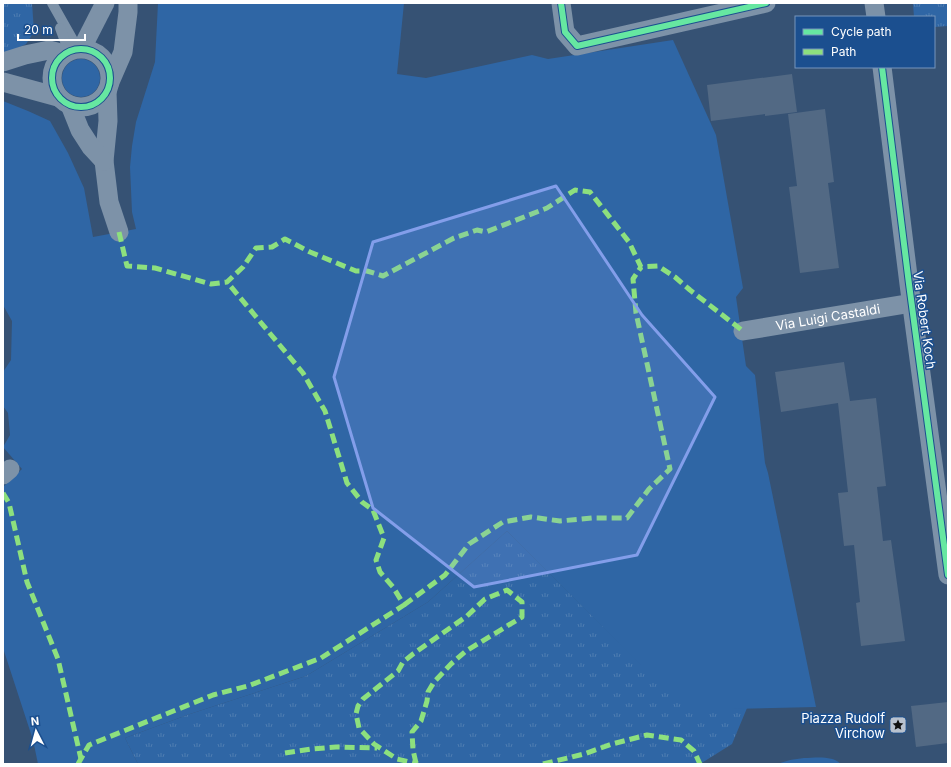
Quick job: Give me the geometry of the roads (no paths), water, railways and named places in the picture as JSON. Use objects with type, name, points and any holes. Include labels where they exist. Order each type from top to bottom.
[{"type":"street","points":[[104,161],[91,147],[80,130],[64,101],[53,88],[51,79],[57,60],[73,51],[105,3]]},
{"type":"street","points":[[3,82],[64,101],[74,107],[83,108],[93,105],[101,99],[109,87],[123,52],[128,3]]},
{"type":"street","points":[[561,3],[565,32],[577,46],[766,3]]},
{"type":"street","points":[[874,3],[876,16]]},
{"type":"street","points":[[3,62],[25,55],[49,50],[92,50],[106,63],[110,72],[108,121],[104,161],[109,202],[119,232]]},
{"type":"street","name":"Via Robert Koch","points":[[882,68],[948,575]]},
{"type":"street","name":"Via Luigi Castaldi","points":[[743,331],[912,303]]},
{"type":"lane","points":[[52,3],[73,51]]},
{"type":"place","name":"Piazza Rudolf Virchow","points":[[898,725]]}]
